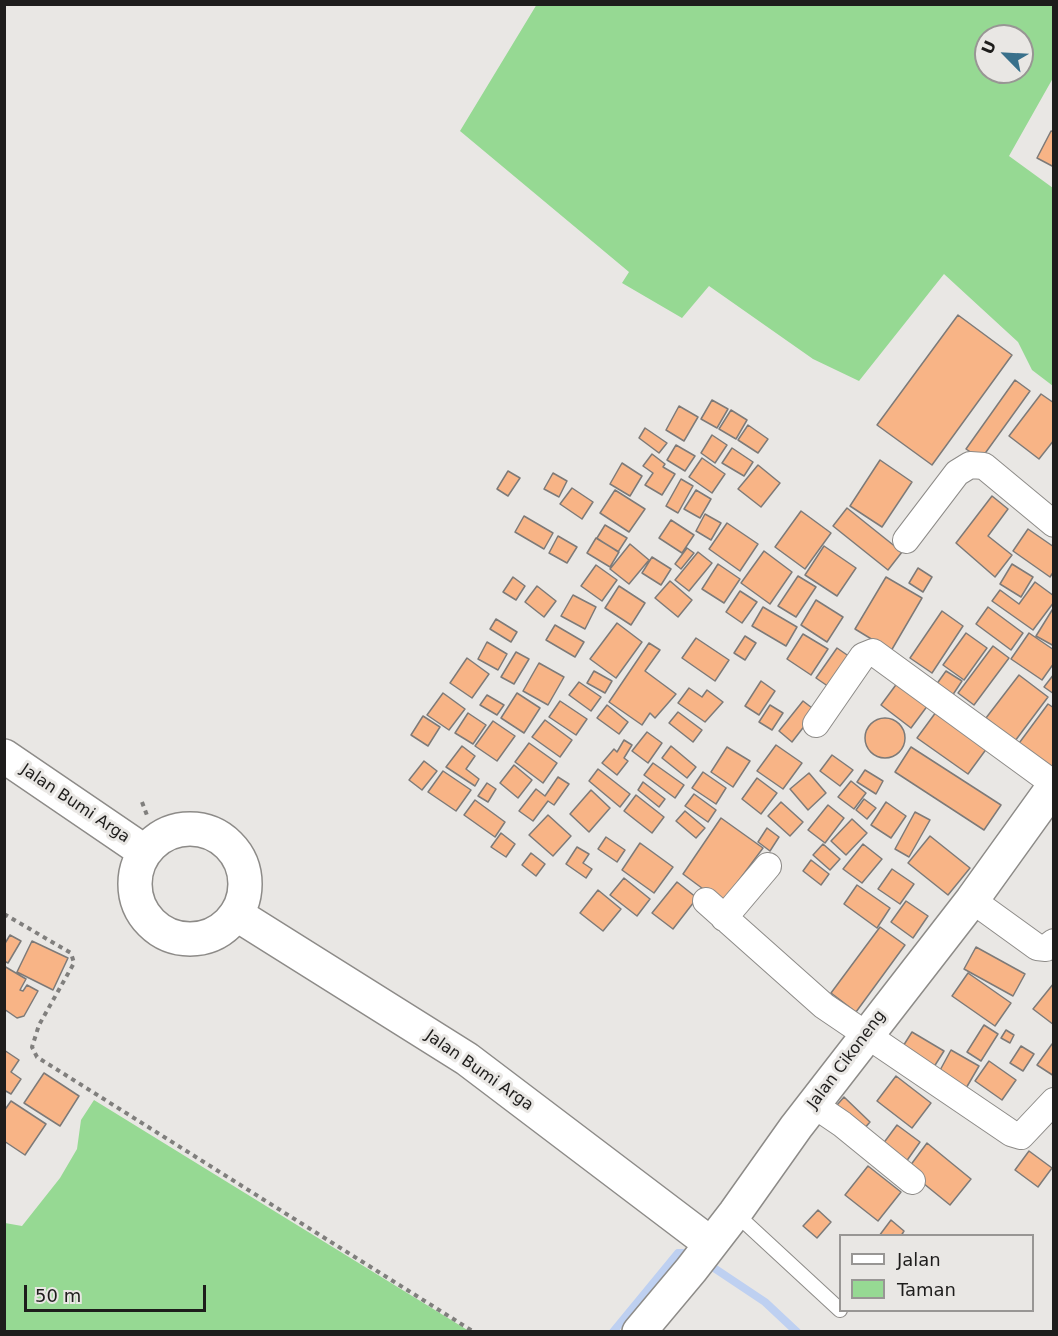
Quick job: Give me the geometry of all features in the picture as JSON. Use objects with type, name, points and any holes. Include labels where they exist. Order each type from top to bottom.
[{"type":"street","points":[[906,540],[957,473],[970,465],[984,466],[1053,524]]},
{"type":"street","points":[[816,724],[863,656],[873,652],[1053,785]]},
{"type":"street","name":"Jalan Bumi Arga","points":[[4,756],[146,852]]},
{"type":"street","name":"Jalan Cikoneng","points":[[639,1332],[735,1213],[866,1035],[972,900],[1053,785]]},
{"type":"street","points":[[189,829],[207,832],[223,840],[235,853],[243,869],[245,887],[241,905],[236,914],[219,931],[202,938],[184,940],[168,935],[153,925],[142,911],[135,895],[135,877],[146,852],[156,841],[172,832],[189,829]]},
{"type":"street","points":[[768,866],[715,909],[824,1006],[1011,1133],[1021,1136],[1053,1101]]},
{"type":"street","points":[[972,900],[1037,947],[1046,948],[1053,942]]},
{"type":"street","name":"Jalan Bumi Arga","points":[[236,914],[467,1059],[711,1244]]},
{"type":"street","points":[[814,1105],[842,1124],[912,1181]]},
{"type":"lane","points":[[735,1213],[839,1309]]},
{"type":"path","points":[[4,914],[71,953],[74,963],[39,1025],[32,1047],[37,1058],[474,1332]]},
{"type":"green space","points":[[537,4],[1053,5],[1053,78],[1009,156],[1053,188],[1053,386],[1032,370],[1018,342],[944,274],[859,381],[813,359],[709,286],[682,318],[622,283],[629,272],[460,131]]},
{"type":"green space","points":[[94,1100],[469,1331],[5,1331],[5,1223],[22,1226],[60,1178],[77,1149],[81,1120]]},
{"type":"building","points":[[1051,131],[1054,132],[1054,167],[1037,158]]},
{"type":"building","points":[[958,315],[1012,355],[932,465],[877,425]]},
{"type":"building","points":[[1015,380],[1030,391],[981,459],[966,449]]},
{"type":"building","points":[[1041,394],[1054,403],[1054,440],[1039,459],[1009,436]]},
{"type":"building","points":[[712,400],[728,409],[717,428],[701,419]]},
{"type":"building","points":[[679,406],[698,417],[684,441],[666,430]]},
{"type":"building","points":[[731,410],[747,420],[736,439],[719,429]]},
{"type":"building","points":[[748,425],[768,439],[758,453],[738,440]]},
{"type":"building","points":[[645,428],[667,443],[659,453],[639,438]]},
{"type":"building","points":[[712,435],[727,445],[715,463],[701,453]]},
{"type":"building","points":[[676,445],[695,456],[685,471],[667,460]]},
{"type":"building","points":[[732,448],[753,462],[744,476],[722,463]]},
{"type":"building","points":[[652,454],[665,464],[663,467],[675,474],[662,495],[645,485],[653,473],[643,466]]},
{"type":"building","points":[[702,458],[725,474],[712,493],[689,477]]},
{"type":"building","points":[[880,460],[912,482],[882,527],[850,506]]},
{"type":"building","points":[[622,463],[642,476],[630,496],[610,484]]},
{"type":"building","points":[[758,465],[780,483],[761,507],[738,489]]},
{"type":"building","points":[[508,471],[520,478],[508,496],[497,489]]},
{"type":"building","points":[[553,473],[567,481],[559,497],[544,489]]},
{"type":"building","points":[[681,479],[693,486],[678,513],[666,506]]},
{"type":"building","points":[[572,488],[593,502],[582,519],[560,504]]},
{"type":"building","points":[[615,490],[645,509],[629,532],[600,513]]},
{"type":"building","points":[[696,490],[711,499],[700,518],[684,509]]},
{"type":"building","points":[[992,496],[1008,509],[988,536],[1012,555],[995,577],[956,543]]},
{"type":"building","points":[[847,508],[902,552],[888,570],[833,526]]},
{"type":"building","points":[[801,511],[831,533],[805,569],[775,547]]},
{"type":"building","points":[[705,514],[721,523],[711,540],[696,531]]},
{"type":"building","points":[[524,516],[553,533],[544,549],[515,532]]},
{"type":"building","points":[[671,520],[694,535],[682,553],[659,538]]},
{"type":"building","points":[[727,523],[758,544],[740,571],[709,549]]},
{"type":"building","points":[[605,525],[627,538],[618,552],[597,538]]},
{"type":"building","points":[[1028,529],[1054,547],[1054,571],[1050,577],[1013,551]]},
{"type":"building","points":[[558,536],[577,547],[567,563],[549,553]]},
{"type":"building","points":[[596,538],[619,552],[610,567],[587,553]]},
{"type":"building","points":[[630,544],[649,560],[629,584],[610,569]]},
{"type":"building","points":[[824,546],[856,568],[837,596],[805,575]]},
{"type":"building","points":[[687,548],[694,553],[681,569],[675,564]]},
{"type":"building","points":[[764,551],[792,572],[770,604],[741,583]]},
{"type":"building","points":[[698,552],[712,563],[689,591],[675,580]]},
{"type":"building","points":[[652,557],[671,569],[661,585],[642,573]]},
{"type":"building","points":[[718,564],[740,579],[724,603],[702,589]]},
{"type":"building","points":[[1012,564],[1033,577],[1021,597],[1000,584]]},
{"type":"building","points":[[596,565],[617,580],[602,601],[581,586]]},
{"type":"building","points":[[918,568],[932,577],[923,592],[909,583]]},
{"type":"building","points":[[798,576],[816,587],[796,617],[778,606]]},
{"type":"building","points":[[513,577],[525,586],[516,600],[503,592]]},
{"type":"building","points":[[886,577],[922,598],[891,651],[855,629]]},
{"type":"building","points":[[670,581],[692,600],[678,617],[655,598]]},
{"type":"building","points":[[1035,582],[1054,596],[1054,602],[1033,630],[992,601],[1000,590],[1019,604]]},
{"type":"building","points":[[537,586],[556,601],[544,617],[525,602]]},
{"type":"building","points":[[619,586],[645,603],[631,625],[605,608]]},
{"type":"building","points":[[740,591],[757,602],[742,623],[726,612]]},
{"type":"building","points":[[573,595],[596,607],[585,629],[561,616]]},
{"type":"building","points":[[816,600],[843,617],[827,642],[801,625]]},
{"type":"building","points":[[763,607],[797,627],[786,646],[752,626]]},
{"type":"building","points":[[988,607],[1023,633],[1011,650],[976,624]]},
{"type":"building","points":[[1054,607],[1054,646],[1036,636]]},
{"type":"building","points":[[942,611],[963,626],[932,673],[910,658]]},
{"type":"building","points":[[496,619],[517,632],[511,642],[490,629]]},
{"type":"building","points":[[617,623],[642,642],[616,678],[590,659]]},
{"type":"building","points":[[555,625],[584,642],[575,657],[546,640]]},
{"type":"building","points":[[966,633],[987,648],[964,680],[943,665]]},
{"type":"building","points":[[1029,633],[1054,650],[1054,663],[1042,680],[1011,659]]},
{"type":"building","points":[[803,634],[828,649],[811,675],[787,659]]},
{"type":"building","points":[[745,636],[756,643],[745,660],[734,653]]},
{"type":"building","points":[[696,638],[729,660],[715,681],[682,658]]},
{"type":"building","points":[[487,642],[507,654],[498,670],[478,659]]},
{"type":"building","points":[[649,643],[660,650],[645,671],[676,694],[655,718],[650,713],[642,725],[609,702]]},
{"type":"building","points":[[993,646],[1009,658],[974,705],[958,693]]},
{"type":"building","points":[[837,648],[853,659],[832,689],[816,678]]},
{"type":"building","points":[[516,652],[529,659],[514,684],[501,677]]},
{"type":"building","points":[[467,658],[489,674],[472,698],[450,683]]},
{"type":"building","points":[[539,663],[564,677],[548,705],[523,691]]},
{"type":"building","points":[[594,671],[612,681],[605,693],[587,683]]},
{"type":"building","points":[[946,671],[962,681],[952,696],[936,685]]},
{"type":"building","points":[[1054,674],[1054,694],[1044,687]]},
{"type":"building","points":[[1019,675],[1048,697],[1015,741],[986,718]]},
{"type":"building","points":[[901,678],[931,701],[911,728],[881,705]]},
{"type":"building","points":[[761,681],[775,691],[759,715],[745,706]]},
{"type":"building","points":[[579,682],[601,697],[591,711],[569,695]]},
{"type":"building","points":[[689,688],[702,697],[707,690],[723,702],[705,722],[678,703]]},
{"type":"building","points":[[443,693],[465,709],[449,730],[427,715]]},
{"type":"building","points":[[517,693],[540,708],[524,733],[501,718]]},
{"type":"building","points":[[487,695],[504,705],[497,715],[480,705]]},
{"type":"building","points":[[560,701],[587,719],[576,735],[549,717]]},
{"type":"building","points":[[803,701],[816,711],[792,742],[779,731]]},
{"type":"building","points":[[1048,704],[1054,708],[1054,772],[1014,750]]},
{"type":"building","points":[[607,705],[628,722],[619,734],[597,718]]},
{"type":"building","points":[[770,705],[783,713],[772,730],[759,722]]},
{"type":"building","points":[[939,708],[990,744],[968,774],[917,738]]},
{"type":"building","points":[[678,712],[702,730],[693,742],[669,723]]},
{"type":"building","points":[[468,713],[486,725],[473,744],[455,733]]},
{"type":"building","points":[[423,716],[440,727],[428,746],[411,735]]},
{"type":"building","points":[[885,718],[899,724],[905,738],[899,752],[885,758],[871,752],[865,738],[871,724]]},
{"type":"building","points":[[545,720],[572,740],[560,757],[532,737]]},
{"type":"building","points":[[493,721],[515,736],[497,761],[475,746]]},
{"type":"building","points":[[647,732],[662,743],[648,763],[632,751]]},
{"type":"building","points":[[624,740],[632,745],[624,758],[628,761],[617,775],[602,763],[614,749],[617,752]]},
{"type":"building","points":[[529,743],[557,763],[543,783],[515,762]]},
{"type":"building","points":[[776,745],[802,763],[783,789],[757,771]]},
{"type":"building","points":[[462,746],[475,756],[466,769],[479,779],[475,786],[446,767]]},
{"type":"building","points":[[671,746],[696,767],[687,778],[662,758]]},
{"type":"building","points":[[727,747],[750,761],[733,787],[711,772]]},
{"type":"building","points":[[911,747],[1001,805],[984,830],[895,772]]},
{"type":"building","points":[[832,755],[853,770],[840,786],[820,771]]},
{"type":"building","points":[[424,761],[437,771],[422,790],[409,780]]},
{"type":"building","points":[[653,763],[684,785],[675,798],[644,775]]},
{"type":"building","points":[[514,765],[532,780],[518,798],[500,783]]},
{"type":"building","points":[[598,769],[630,794],[620,807],[589,781]]},
{"type":"building","points":[[865,770],[883,781],[876,794],[857,782]]},
{"type":"building","points":[[443,771],[471,790],[456,811],[428,792]]},
{"type":"building","points":[[703,772],[726,788],[716,804],[692,788]]},
{"type":"building","points":[[809,773],[826,793],[808,810],[790,789]]},
{"type":"building","points":[[558,777],[569,784],[554,805],[548,801],[533,821],[519,811],[536,789],[545,796]]},
{"type":"building","points":[[757,778],[777,793],[761,814],[742,799]]},
{"type":"building","points":[[851,781],[866,793],[854,809],[838,797]]},
{"type":"building","points":[[643,782],[665,799],[659,807],[638,790]]},
{"type":"building","points":[[487,783],[496,789],[488,802],[478,796]]},
{"type":"building","points":[[591,790],[610,808],[589,832],[570,814]]},
{"type":"building","points":[[694,794],[716,810],[708,822],[685,806]]},
{"type":"building","points":[[636,795],[664,817],[652,833],[624,811]]},
{"type":"building","points":[[864,799],[876,808],[867,819],[856,810]]},
{"type":"building","points":[[475,800],[505,822],[495,837],[464,815]]},
{"type":"building","points":[[781,802],[803,822],[790,836],[768,816]]},
{"type":"building","points":[[886,802],[906,816],[891,838],[871,825]]},
{"type":"building","points":[[828,805],[844,818],[825,843],[808,830]]},
{"type":"building","points":[[685,811],[705,828],[696,838],[676,821]]},
{"type":"building","points":[[915,812],[930,820],[909,857],[895,849]]},
{"type":"building","points":[[548,815],[571,836],[553,856],[529,835]]},
{"type":"building","points":[[721,818],[763,848],[722,903],[683,874]]},
{"type":"building","points":[[852,819],[867,833],[846,855],[831,841]]},
{"type":"building","points":[[767,828],[779,837],[770,851],[758,842]]},
{"type":"building","points":[[501,833],[515,844],[506,857],[491,847]]},
{"type":"building","points":[[930,836],[970,868],[948,895],[908,863]]},
{"type":"building","points":[[606,837],[625,850],[617,862],[598,849]]},
{"type":"building","points":[[640,843],[673,867],[654,893],[622,870]]},
{"type":"building","points":[[823,844],[840,859],[830,870],[813,855]]},
{"type":"building","points":[[863,844],[882,859],[862,883],[843,869]]},
{"type":"building","points":[[577,847],[589,854],[583,863],[592,869],[586,878],[566,864]]},
{"type":"building","points":[[531,853],[545,864],[536,876],[522,865]]},
{"type":"building","points":[[811,860],[829,874],[821,885],[803,871]]},
{"type":"building","points":[[892,869],[914,884],[900,904],[878,889]]},
{"type":"building","points":[[624,878],[650,899],[637,916],[610,895]]},
{"type":"building","points":[[677,882],[697,898],[673,929],[652,913]]},
{"type":"building","points":[[857,885],[890,908],[877,928],[844,904]]},
{"type":"building","points":[[598,890],[621,909],[603,931],[580,913]]},
{"type":"building","points":[[906,901],[928,916],[913,938],[891,922]]},
{"type":"building","points":[[880,927],[905,945],[856,1012],[831,993]]},
{"type":"building","points":[[10,935],[21,941],[8,963],[4,961],[4,945]]},
{"type":"building","points":[[32,941],[68,958],[53,990],[17,972]]},
{"type":"building","points":[[976,947],[1025,974],[1013,996],[964,969]]},
{"type":"building","points":[[4,966],[26,979],[20,990],[23,991],[27,985],[38,991],[24,1016],[17,1018],[4,1009]]},
{"type":"building","points":[[968,973],[1011,1003],[995,1026],[952,996]]},
{"type":"building","points":[[1054,983],[1054,1025],[1033,1009]]},
{"type":"building","points":[[984,1025],[998,1034],[981,1061],[967,1052]]},
{"type":"building","points":[[1006,1030],[1014,1035],[1010,1043],[1001,1038]]},
{"type":"building","points":[[912,1032],[944,1051],[932,1070],[900,1051]]},
{"type":"building","points":[[1052,1044],[1054,1046],[1054,1076],[1037,1065]]},
{"type":"building","points":[[1021,1046],[1034,1054],[1023,1071],[1010,1063]]},
{"type":"building","points":[[4,1050],[19,1060],[11,1072],[21,1079],[11,1094],[4,1090]]},
{"type":"building","points":[[951,1050],[979,1066],[965,1090],[938,1074]]},
{"type":"building","points":[[989,1061],[1016,1080],[1002,1100],[975,1081]]},
{"type":"building","points":[[44,1073],[79,1096],[60,1126],[24,1103]]},
{"type":"building","points":[[896,1076],[931,1103],[912,1128],[877,1101]]},
{"type":"building","points":[[844,1097],[870,1122],[863,1130],[837,1105]]},
{"type":"building","points":[[11,1101],[46,1124],[25,1155],[4,1141],[4,1111]]},
{"type":"building","points":[[897,1125],[920,1142],[901,1169],[877,1152]]},
{"type":"building","points":[[927,1143],[971,1179],[950,1205],[907,1170]]},
{"type":"building","points":[[1029,1151],[1052,1168],[1038,1187],[1015,1170]]},
{"type":"building","points":[[868,1166],[901,1192],[878,1221],[845,1195]]},
{"type":"building","points":[[818,1210],[831,1222],[817,1238],[803,1226]]},
{"type":"building","points":[[891,1220],[904,1231],[902,1234],[880,1234]]},
{"type":"waterway","points":[[613,1332],[678,1253],[688,1253]]},
{"type":"waterway","points":[[714,1268],[765,1302],[797,1332]]}]
